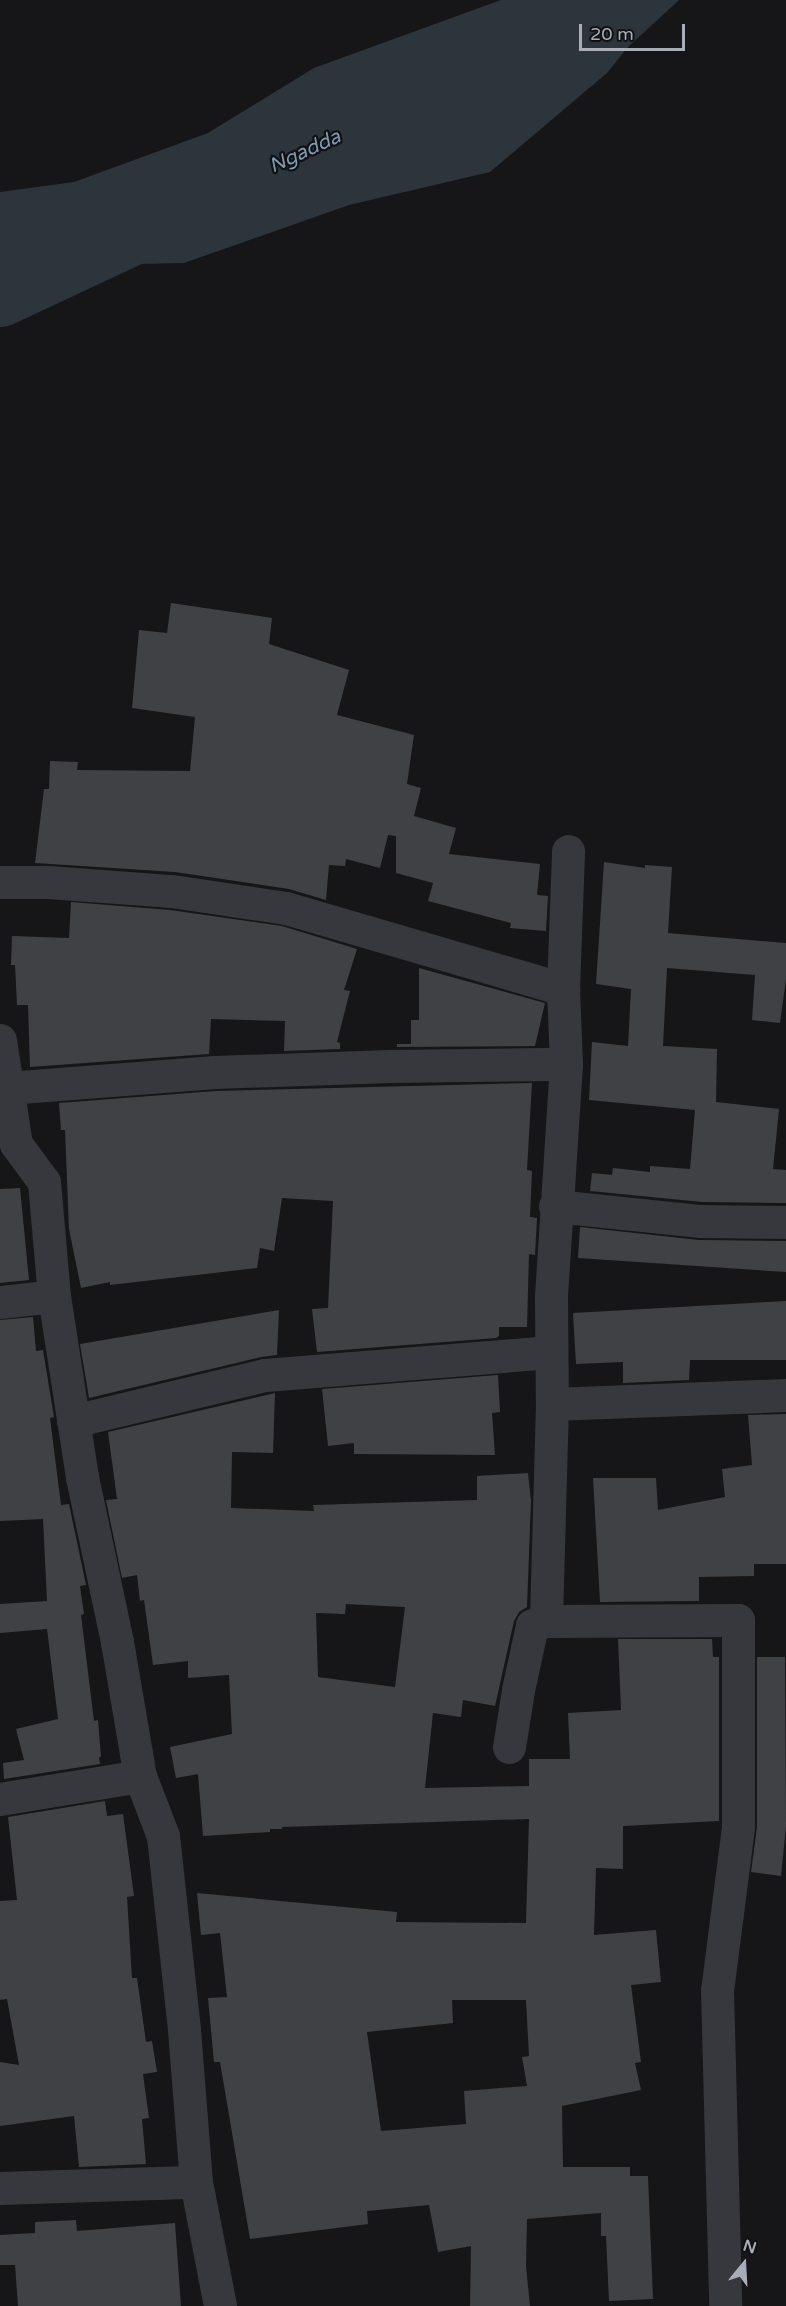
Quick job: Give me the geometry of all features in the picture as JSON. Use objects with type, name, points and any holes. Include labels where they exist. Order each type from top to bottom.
[{"type":"street","points":[[546,1621],[552,1404],[550,1352],[555,1206],[566,1064],[563,989],[568,851]]},
{"type":"street","points":[[0,882],[48,882],[172,891],[286,908],[563,989]]},
{"type":"street","points":[[0,1040],[16,1144],[44,1182],[54,1296],[82,1477],[117,1642],[140,1776],[163,1836],[184,2030],[196,2182],[220,2306]]},
{"type":"street","points":[[7,1088],[215,1072],[401,1065],[566,1064]]},
{"type":"street","points":[[555,1206],[701,1221],[786,1222]]},
{"type":"street","points":[[0,1302],[54,1296]]},
{"type":"street","points":[[73,1421],[265,1375],[550,1352]]},
{"type":"street","points":[[552,1404],[786,1395]]},
{"type":"street","points":[[509,1747],[532,1625],[546,1621],[738,1620],[738,1827],[717,1990],[725,2306]]},
{"type":"street","points":[[0,1799],[140,1776]]},
{"type":"street","points":[[0,2188],[196,2182]]},
{"type":"water","points":[[501,0],[679,0],[627,48],[607,73],[490,172],[349,205],[184,263],[0,267],[0,192],[74,182],[208,133],[314,68]]},
{"type":"building","points":[[171,603],[272,618],[269,644],[349,670],[337,715],[414,735],[407,784],[421,788],[414,816],[456,828],[449,854],[540,864],[537,895],[548,896],[546,931],[510,928],[511,923],[428,901],[433,883],[396,873],[396,836],[388,835],[380,868],[346,859],[345,866],[329,865],[326,900],[289,889],[175,872],[35,863],[44,789],[49,789],[50,761],[78,762],[77,770],[190,771],[195,717],[132,708],[139,630],[167,633]]},
{"type":"building","points":[[604,862],[645,868],[645,865],[672,867],[668,933],[786,943],[786,979],[780,1023],[752,1020],[755,975],[667,968],[663,1046],[717,1049],[716,1102],[779,1109],[773,1169],[786,1170],[786,1203],[702,1202],[590,1191],[592,1173],[612,1175],[613,1168],[650,1172],[650,1166],[690,1169],[695,1110],[589,1100],[592,1042],[628,1046],[631,989],[596,984]]},
{"type":"building","points":[[71,902],[170,910],[282,926],[357,949],[344,990],[350,991],[337,1042],[340,1043],[340,1049],[284,1051],[285,1021],[211,1019],[209,1054],[30,1067],[28,1005],[17,1005],[15,965],[11,965],[12,936],[69,938]]},
{"type":"building","points":[[419,968],[545,1003],[535,1046],[397,1047],[397,1044],[411,1044],[411,1020],[419,1020]]},
{"type":"building","points":[[532,1083],[527,1170],[532,1171],[530,1217],[537,1218],[535,1255],[529,1254],[527,1327],[499,1327],[499,1336],[496,1338],[317,1352],[312,1309],[328,1308],[333,1201],[282,1198],[274,1251],[260,1248],[257,1268],[110,1285],[110,1282],[81,1288],[69,1229],[65,1130],[61,1130],[59,1103],[216,1091]]},
{"type":"building","points":[[20,1188],[29,1280],[0,1283],[0,1189]]},
{"type":"building","points":[[580,1227],[699,1240],[786,1241],[786,1272],[578,1258]]},
{"type":"building","points":[[786,1301],[786,1360],[690,1360],[689,1380],[623,1383],[623,1362],[576,1364],[573,1313]]},
{"type":"building","points":[[279,1310],[277,1355],[89,1398],[80,1344]]},
{"type":"building","points":[[33,1317],[36,1351],[43,1350],[54,1417],[50,1418],[61,1505],[69,1504],[86,1585],[80,1586],[84,1614],[81,1615],[94,1721],[98,1720],[101,1757],[99,1757],[100,1764],[4,1779],[3,1763],[24,1760],[16,1729],[58,1719],[47,1629],[0,1633],[0,1604],[47,1601],[43,1519],[0,1521],[0,1320]]},
{"type":"building","points":[[498,1375],[500,1412],[492,1413],[495,1455],[354,1454],[354,1443],[328,1446],[322,1389]]},
{"type":"building","points":[[275,1393],[273,1453],[232,1452],[231,1508],[314,1511],[313,1505],[477,1500],[477,1476],[528,1473],[531,1501],[527,1607],[519,1612],[514,1621],[495,1706],[463,1700],[461,1717],[433,1713],[425,1788],[529,1786],[529,1759],[570,1759],[568,1713],[621,1710],[618,1639],[712,1639],[713,1657],[719,1657],[719,1821],[623,1826],[623,1869],[596,1868],[594,1935],[656,1930],[661,1982],[631,1985],[641,2062],[635,2063],[641,2090],[562,2106],[563,2167],[630,2167],[630,2176],[648,2176],[653,2299],[609,2301],[606,2236],[601,2236],[601,2213],[527,2219],[526,2266],[530,2306],[470,2306],[471,2246],[438,2252],[429,2205],[367,2211],[368,2224],[250,2239],[220,2062],[214,2062],[208,1998],[227,1997],[220,1933],[201,1935],[197,1893],[397,1912],[396,1922],[526,1923],[529,1819],[282,1827],[282,1829],[270,1829],[270,1832],[203,1836],[198,1774],[176,1778],[170,1747],[232,1734],[229,1675],[188,1678],[188,1661],[153,1665],[144,1600],[140,1601],[137,1575],[122,1578],[106,1500],[117,1499],[108,1432]],"holes":[[[346,1604],[405,1607],[395,1687],[318,1677],[316,1613],[345,1614]],[[452,2000],[526,2000],[529,2056],[522,2057],[527,2086],[464,2091],[466,2124],[381,2131],[367,2032],[453,2023]]]},
{"type":"building","points":[[786,1414],[786,1564],[754,1564],[754,1576],[699,1577],[699,1601],[600,1602],[593,1478],[656,1478],[658,1510],[725,1497],[722,1469],[752,1465],[748,1415]]},
{"type":"building","points":[[757,1657],[785,1657],[786,1826],[781,1876],[751,1872],[757,1827]]},
{"type":"building","points":[[105,1801],[107,1816],[123,1814],[134,1896],[127,1897],[132,1978],[137,1978],[146,2042],[152,2041],[157,2072],[143,2074],[149,2118],[142,2119],[146,2164],[79,2167],[74,2116],[0,2126],[0,2062],[19,2065],[7,1999],[0,2000],[0,1901],[17,1900],[8,1817]]},
{"type":"building","points":[[76,2220],[77,2231],[175,2223],[181,2306],[18,2306],[15,2265],[0,2265],[0,2235],[35,2233],[35,2222]]},
{"type":"waterway","name":"Ngadda","points":[[0,295],[143,228]]}]
